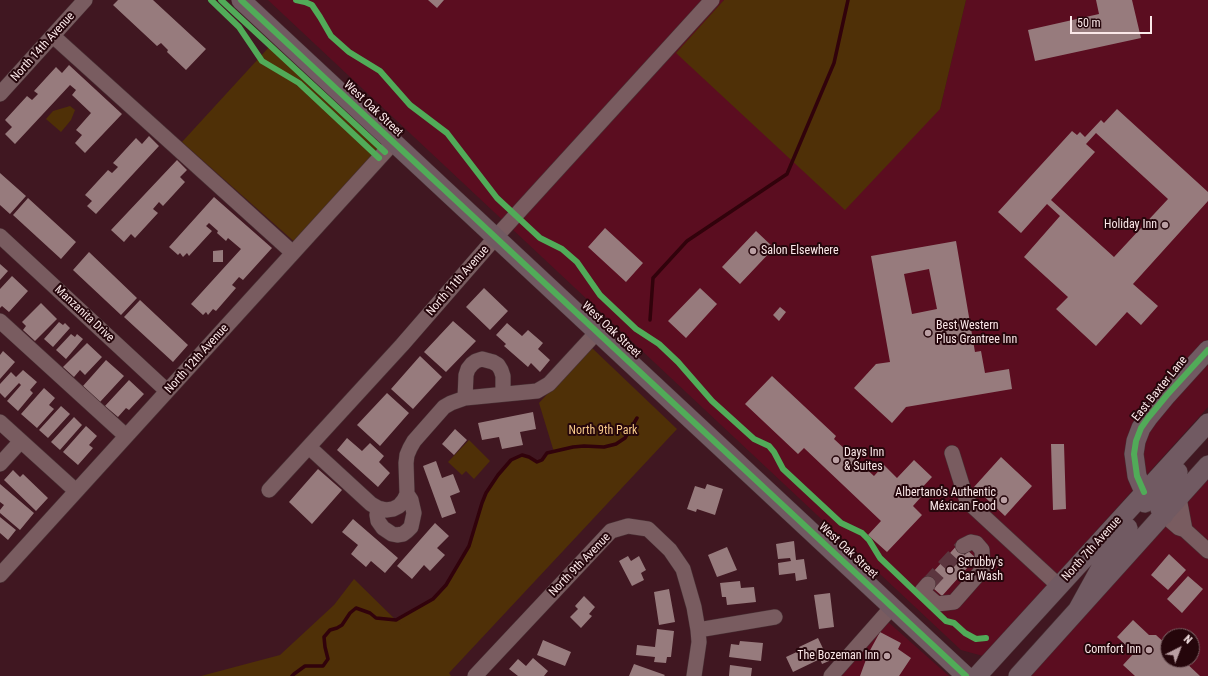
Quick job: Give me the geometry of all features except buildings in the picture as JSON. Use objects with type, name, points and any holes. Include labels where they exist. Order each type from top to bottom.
[{"type":"main road","name":"West Oak Street","points":[[240,0],[966,676]]},
{"type":"main road","name":"East Baxter Lane","points":[[1144,492],[1137,476],[1134,454],[1136,441],[1141,428],[1167,395],[1208,350]]},
{"type":"main road","name":"North 7th Avenue","points":[[977,676],[1208,423]]},
{"type":"main road","points":[[1164,515],[1160,509],[1163,489],[1208,438]]},
{"type":"main road","points":[[1018,676],[1208,465]]},
{"type":"main road","points":[[1078,609],[1111,549],[1141,513],[1144,505],[1144,492]]},
{"type":"street","name":"North 14th Avenue","points":[[0,94],[85,0]]},
{"type":"street","name":"North 11th Avenue","points":[[269,490],[402,345],[495,238],[712,0]]},
{"type":"street","points":[[53,36],[293,253]]},
{"type":"street","name":"North 12th Avenue","points":[[0,575],[393,143]]},
{"type":"street","name":"Manzanita Drive","points":[[0,236],[167,391]]},
{"type":"street","points":[[0,321],[126,436]]},
{"type":"street","points":[[309,447],[371,504],[386,510],[393,509],[399,506],[407,494],[407,455],[414,441],[444,408],[451,403],[465,398],[537,391],[549,384],[597,332]]},
{"type":"street","points":[[465,398],[466,374],[468,369],[476,361],[482,359],[493,362],[498,365],[501,370],[503,376],[503,394]]},
{"type":"street","points":[[0,422],[76,491]]},
{"type":"street","points":[[0,464],[21,441]]},
{"type":"street","points":[[952,453],[967,501],[1059,586]]},
{"type":"street","points":[[378,508],[378,521],[382,528],[392,534],[403,534],[411,527],[414,513],[411,500],[407,494]]},
{"type":"street","points":[[1179,498],[1185,530]]},
{"type":"street","points":[[1164,515],[1179,528],[1185,530],[1208,551]]},
{"type":"street","name":"North 9th Avenue","points":[[475,676],[612,531],[628,526],[648,529],[670,550],[683,569],[694,607],[698,630],[699,642],[694,676]]},
{"type":"street","points":[[928,584],[922,591],[937,604],[954,602],[983,569],[982,550],[976,543],[971,542],[963,546]]},
{"type":"street","points":[[831,676],[892,607]]},
{"type":"street","points":[[698,630],[775,617]]},
{"type":"shaded area","points":[[268,0],[724,0],[677,53],[940,109],[966,0],[1208,0],[1208,407],[983,656],[961,650]]},
{"type":"shaded area","points":[[1208,477],[1208,676],[1026,676]]},
{"type":"shaded area","points":[[887,621],[949,676],[836,676]]},
{"type":"green space","points":[[724,0],[966,0],[940,109],[845,210],[676,53]]},
{"type":"green space","points":[[270,46],[382,151],[298,245],[182,142]]},
{"type":"green space","points":[[70,106],[75,110],[71,120],[61,132],[46,119],[53,111]]},
{"type":"green space","name":"North 9th Park","points":[[591,347],[677,429],[449,673],[451,676],[201,676],[280,655],[334,605],[354,579],[403,627],[396,620],[433,599],[446,585],[469,546],[486,493],[498,475],[511,460],[522,455],[537,462],[542,460],[547,453],[554,452],[539,403]]},
{"type":"green space","points":[[469,440],[490,461],[474,479],[466,471],[462,475],[448,462]]},
{"type":"waterway","points":[[650,320],[653,278],[687,241],[787,174],[834,63],[848,0]]},
{"type":"waterway","points":[[292,676],[305,666],[323,666],[328,659],[324,637],[330,630],[342,625],[350,613],[356,608],[370,613],[376,618],[396,620],[433,599],[446,585],[469,546],[486,493],[498,475],[511,460],[522,455],[537,462],[542,460],[547,453],[573,447],[604,447],[616,444],[625,438],[637,418]]},
{"type":"tunnel","points":[[928,584],[963,546]]},
{"type":"cycle path","points":[[211,0],[239,27],[262,61],[299,83],[379,158]]},
{"type":"cycle path","points":[[221,0],[385,152]]},
{"type":"cycle path","points":[[241,0],[966,676]]},
{"type":"cycle path","points":[[296,0],[312,5],[331,36],[349,52],[380,71],[410,105],[447,133],[497,198],[540,238],[562,249],[577,262],[600,295],[636,329],[659,344],[678,362],[712,401],[754,439],[769,446],[783,469],[841,523],[862,533],[869,540],[880,558],[946,621],[954,623],[965,633],[976,639],[986,638]]},
{"type":"cycle path","points":[[1144,492],[1137,476],[1134,454],[1136,441],[1141,428],[1167,395],[1208,350]]},
{"type":"place","name":"Holiday Inn","points":[[1165,225]]},
{"type":"place","name":"Salon Elsewhere","points":[[753,251]]},
{"type":"place","name":"Best Western Plus Grantree Inn","points":[[928,333]]},
{"type":"place","name":"Days Inn & Suites","points":[[836,460]]},
{"type":"place","name":"Albertano's Authentic Méxican Food","points":[[1004,500]]},
{"type":"place","name":"Scrubby's Car Wash","points":[[950,570]]},
{"type":"place","name":"Comfort Inn","points":[[1149,650]]},
{"type":"place","name":"The Bozeman Inn","points":[[887,656]]}]
